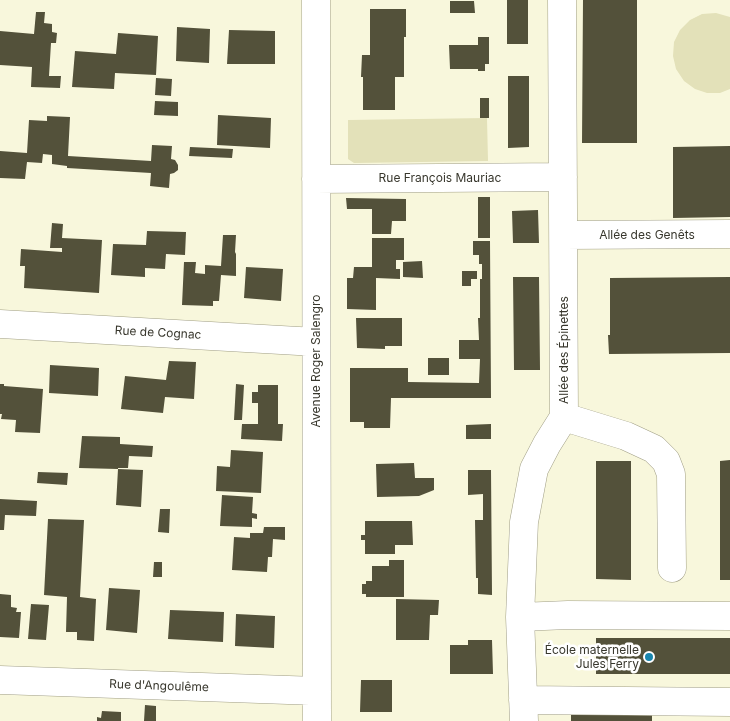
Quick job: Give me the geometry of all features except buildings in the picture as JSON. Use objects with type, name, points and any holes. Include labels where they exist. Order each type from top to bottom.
[{"type":"street","name":"Avenue Roger Salengro","points":[[316,0],[317,721]]},
{"type":"street","name":"Allée des Épinettes","points":[[523,710],[520,617],[524,522],[534,469],[546,444],[564,417],[562,0]]},
{"type":"street","name":"Rue François Mauriac","points":[[316,179],[563,177]]},
{"type":"street","name":"Allée des Genêts","points":[[564,235],[730,234]]},
{"type":"street","name":"Rue de Cognac","points":[[0,324],[316,342]]},
{"type":"street","points":[[564,417],[654,448],[666,461],[671,474],[672,568]]},
{"type":"street","points":[[520,617],[568,615],[730,616]]},
{"type":"street","name":"Rue d'Angoulême","points":[[0,680],[317,692]]},
{"type":"street","points":[[523,710],[730,702]]},
{"type":"shaded area","points":[[716,13],[730,17],[730,89],[720,93],[707,93],[695,89],[684,81],[676,69],[673,56],[674,42],[680,30],[690,20],[702,14]]},
{"type":"shaded area","points":[[487,118],[488,161],[354,163],[348,159],[348,120]]},
{"type":"place","name":"École maternelle Jules Ferry","points":[[649,657]]}]
